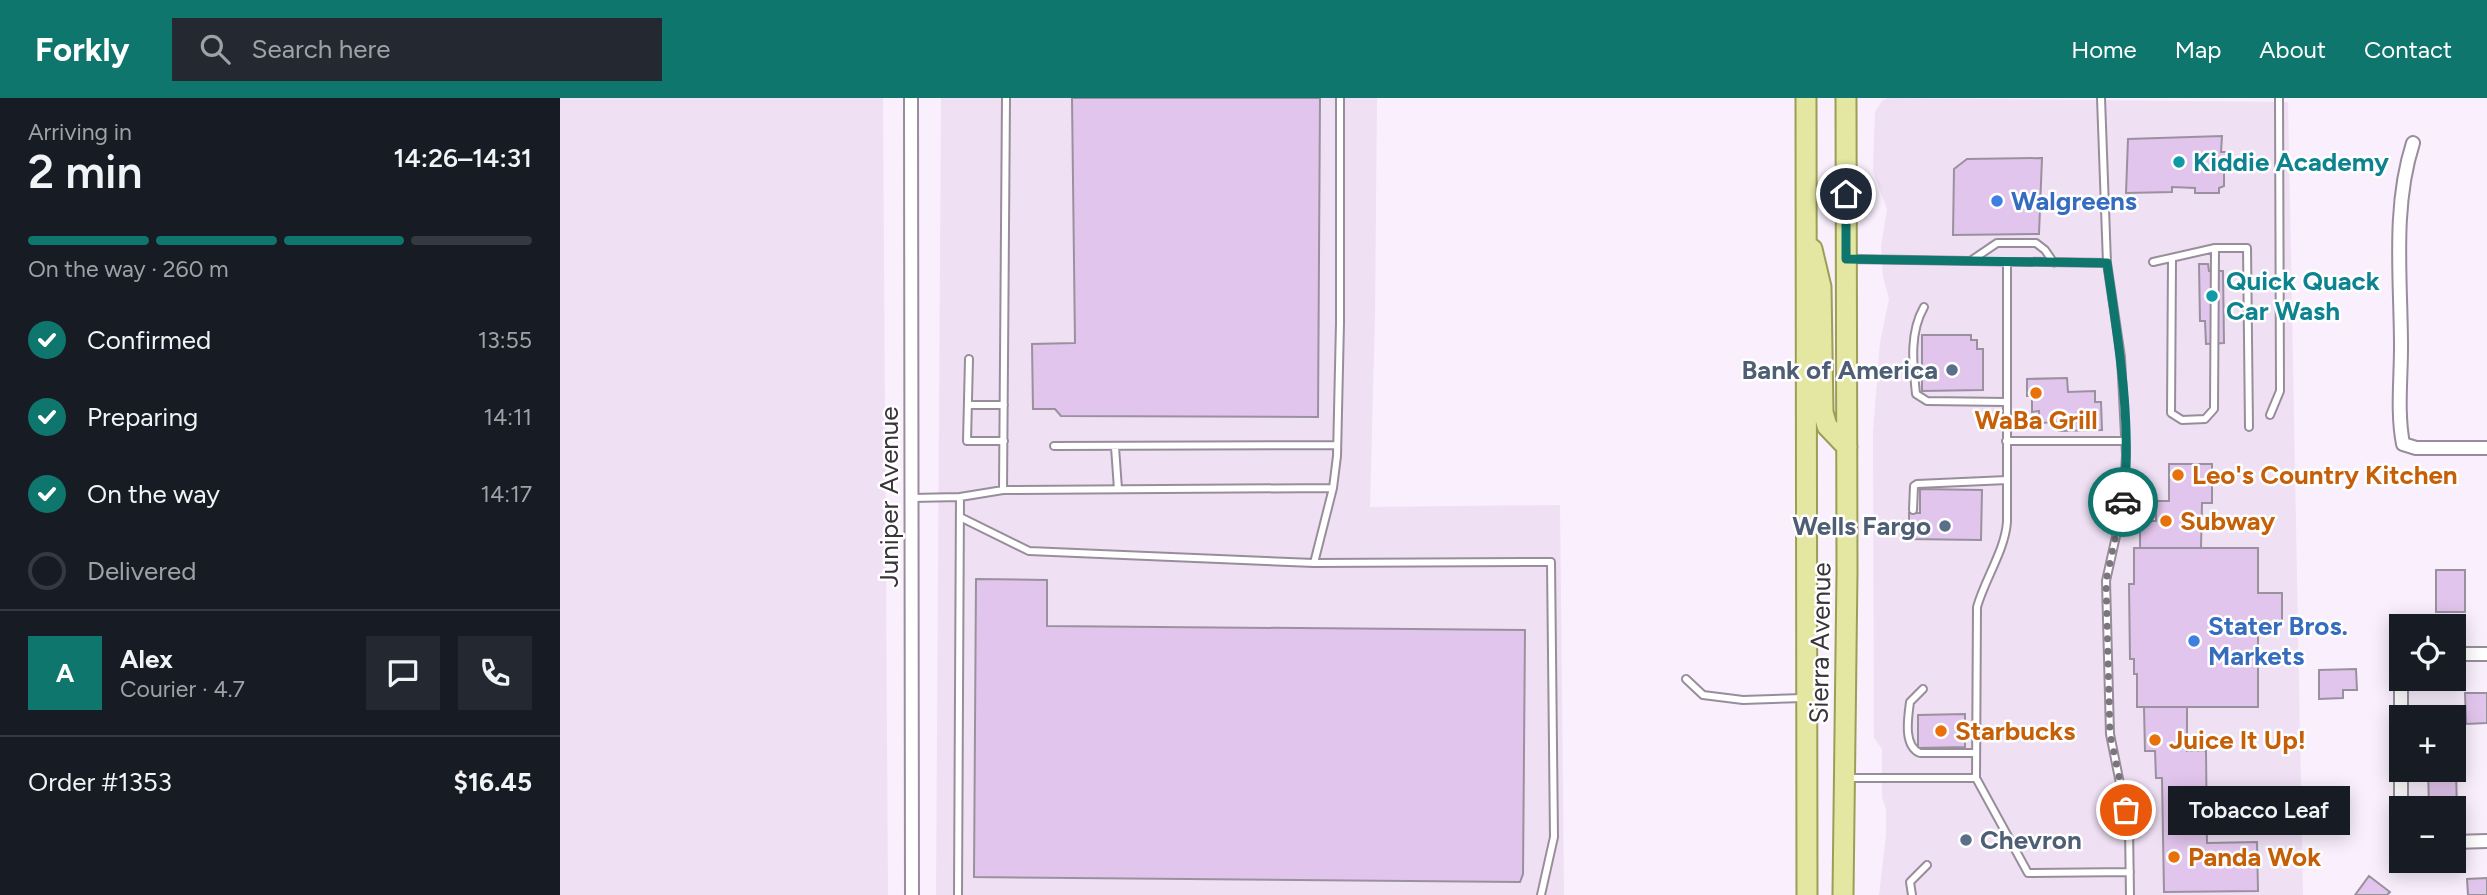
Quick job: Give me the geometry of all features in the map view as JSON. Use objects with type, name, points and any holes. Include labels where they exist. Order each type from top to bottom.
[{"type":"main road","name":"Sierra Avenue","points":[[1806,98],[1807,895]]},
{"type":"main road","name":"Sierra Avenue","points":[[1843,895],[1847,447],[1846,98]]},
{"type":"main road","points":[[1805,228],[1821,287],[1824,412],[1827,426],[1847,447]]},
{"type":"street","name":"Juniper Avenue","points":[[911,98],[912,895]]},
{"type":"street","points":[[2413,144],[2404,170],[2400,213],[2399,421],[2403,444],[2416,448],[2487,448]]},
{"type":"street","points":[[2466,654],[2487,654]]},
{"type":"street","points":[[2400,691],[2401,796]]},
{"type":"street","points":[[2466,842],[2487,841]]},
{"type":"lane","points":[[1003,490],[1006,98]]},
{"type":"lane","points":[[1314,563],[1333,488],[1337,445],[1340,98]]},
{"type":"lane","points":[[2101,98],[2107,263],[2121,358],[2124,441],[2124,492],[2106,581],[2110,734],[2129,828],[2130,895]]},
{"type":"lane","points":[[2270,415],[2280,391],[2280,98]]},
{"type":"lane","points":[[1971,261],[1997,243],[2036,243],[2054,263]]},
{"type":"lane","points":[[2172,260],[2171,413],[2182,420],[2206,419],[2214,409],[2215,248]]},
{"type":"lane","points":[[2153,262],[2172,260],[2215,248],[2247,248],[2249,427]]},
{"type":"lane","points":[[1846,259],[2107,263]]},
{"type":"lane","points":[[2007,262],[2006,535],[1983,585],[1977,607],[1976,778],[2028,873],[2130,872]]},
{"type":"lane","points":[[1924,307],[1916,321],[1914,338],[1916,394],[1927,401],[2006,402]]},
{"type":"lane","points":[[969,359],[967,441],[1004,441]]},
{"type":"lane","points":[[968,405],[1004,405]]},
{"type":"lane","points":[[2006,440],[2124,441]]},
{"type":"lane","points":[[1054,446],[1337,445]]},
{"type":"lane","points":[[1115,447],[1118,489]]},
{"type":"lane","points":[[1913,510],[1914,486],[1917,484],[2007,480]]},
{"type":"lane","points":[[911,498],[960,497],[1003,490],[1333,488]]},
{"type":"lane","points":[[958,895],[960,497]]},
{"type":"lane","points":[[960,517],[1029,551],[1314,563],[1551,562],[1554,837],[1541,895]]},
{"type":"lane","points":[[1686,679],[1703,695],[1743,700],[1805,698]]},
{"type":"lane","points":[[1923,689],[1910,702],[1909,743],[1914,750],[1920,753],[1976,753]]},
{"type":"lane","points":[[1844,779],[1976,778]]},
{"type":"lane","points":[[1912,895],[1910,883],[1927,864]]},
{"type":"shaded area","points":[[560,98],[883,98],[888,895],[560,895]]},
{"type":"shaded area","points":[[941,98],[1377,98],[1370,507],[1560,505],[1564,895],[936,895]]},
{"type":"shaded area","points":[[1888,98],[2288,102],[2303,895],[1879,895],[1886,835],[1886,809],[1882,797],[1882,749],[1874,738],[1873,432],[1880,342],[1889,299],[1883,277],[1881,246],[1887,209],[1873,171],[1875,112],[1882,101]]},
{"type":"building","points":[[1072,98],[1320,98],[1318,417],[1061,416],[1055,409],[1033,409],[1032,344],[1075,343]]},
{"type":"building","name":"Kiddie Academy","points":[[2222,136],[2221,152],[2230,152],[2230,172],[2224,172],[2224,186],[2219,188],[2219,193],[2195,193],[2195,188],[2172,187],[2172,192],[2126,193],[2128,139]]},
{"type":"building","name":"Walgreens","points":[[2042,158],[2039,234],[1953,235],[1954,169],[1967,159]]},
{"type":"building","name":"Quick Quack Car Wash","points":[[2199,264],[2208,264],[2209,271],[2223,271],[2224,343],[2206,344],[2205,321],[2200,321]]},
{"type":"building","name":"Bank of America","points":[[1922,335],[1971,335],[1971,340],[1977,340],[1977,349],[1983,349],[1983,390],[1922,391]]},
{"type":"building","points":[[2067,378],[2068,392],[2095,391],[2095,402],[2101,402],[2102,430],[2059,431],[2059,422],[2039,423],[2039,411],[2032,412],[2032,396],[2027,396],[2027,379]]},
{"type":"building","points":[[2169,464],[2212,464],[2212,503],[2202,503],[2201,548],[2140,548],[2140,521],[2156,521],[2156,501],[2169,501]]},
{"type":"building","name":"Wells Fargo","points":[[1920,489],[1982,490],[1981,540],[1909,539],[1909,513],[1920,513]]},
{"type":"building","name":"Stater Bros. Markets","points":[[2134,548],[2258,548],[2258,593],[2282,593],[2282,623],[2258,623],[2258,707],[2137,707],[2137,674],[2134,674],[2134,659],[2130,659],[2129,584],[2134,584]]},
{"type":"building","points":[[2436,570],[2465,570],[2465,612],[2436,612]]},
{"type":"building","points":[[976,579],[1047,580],[1047,626],[1525,630],[1523,874],[1520,882],[974,877]]},
{"type":"building","points":[[2356,669],[2357,690],[2343,690],[2343,698],[2319,699],[2319,670]]},
{"type":"building","points":[[2465,693],[2487,693],[2487,723],[2466,724]]},
{"type":"building","points":[[2144,707],[2187,707],[2187,751],[2206,751],[2207,843],[2257,842],[2258,891],[2164,892],[2162,778],[2156,778],[2155,751],[2145,751]]},
{"type":"building","name":"Starbucks","points":[[1965,714],[1965,747],[1918,748],[1918,715]]},
{"type":"building","points":[[2428,782],[2456,782],[2457,796],[2429,796]]},
{"type":"building","points":[[2369,876],[2390,892],[2387,895],[2355,895]]},
{"type":"building","points":[[2487,878],[2487,895],[2468,895],[2467,879]]},
{"type":"way so far","points":[[2123,502],[2106,581],[2110,734],[2126,810]]},
{"type":"place","name":"Kiddie Academy","points":[[2179,162]]},
{"type":"place","name":"Walgreens","points":[[1997,201]]},
{"type":"place","name":"Quick Quack Car Wash","points":[[2212,296]]},
{"type":"place","name":"Bank of America","points":[[1952,370]]},
{"type":"place","name":"WaBa Grill","points":[[2036,393]]},
{"type":"place","name":"Leo's Country Kitchen","points":[[2178,475]]},
{"type":"place","name":"Subway","points":[[2166,521]]},
{"type":"place","name":"Wells Fargo","points":[[1945,526]]},
{"type":"place","name":"Stater Bros. Markets","points":[[2194,641]]},
{"type":"place","name":"Starbucks","points":[[1941,731]]},
{"type":"place","name":"Juice It Up!","points":[[2155,740]]},
{"type":"place","name":"Tobacco Leaf","points":[[2126,810]]},
{"type":"place","name":"Chevron","points":[[1966,840]]},
{"type":"place","name":"Panda Wok","points":[[2174,857]]},
{"type":"route","points":[[1846,194],[1846,259],[2107,263],[2121,358],[2126,455],[2123,502]]}]
